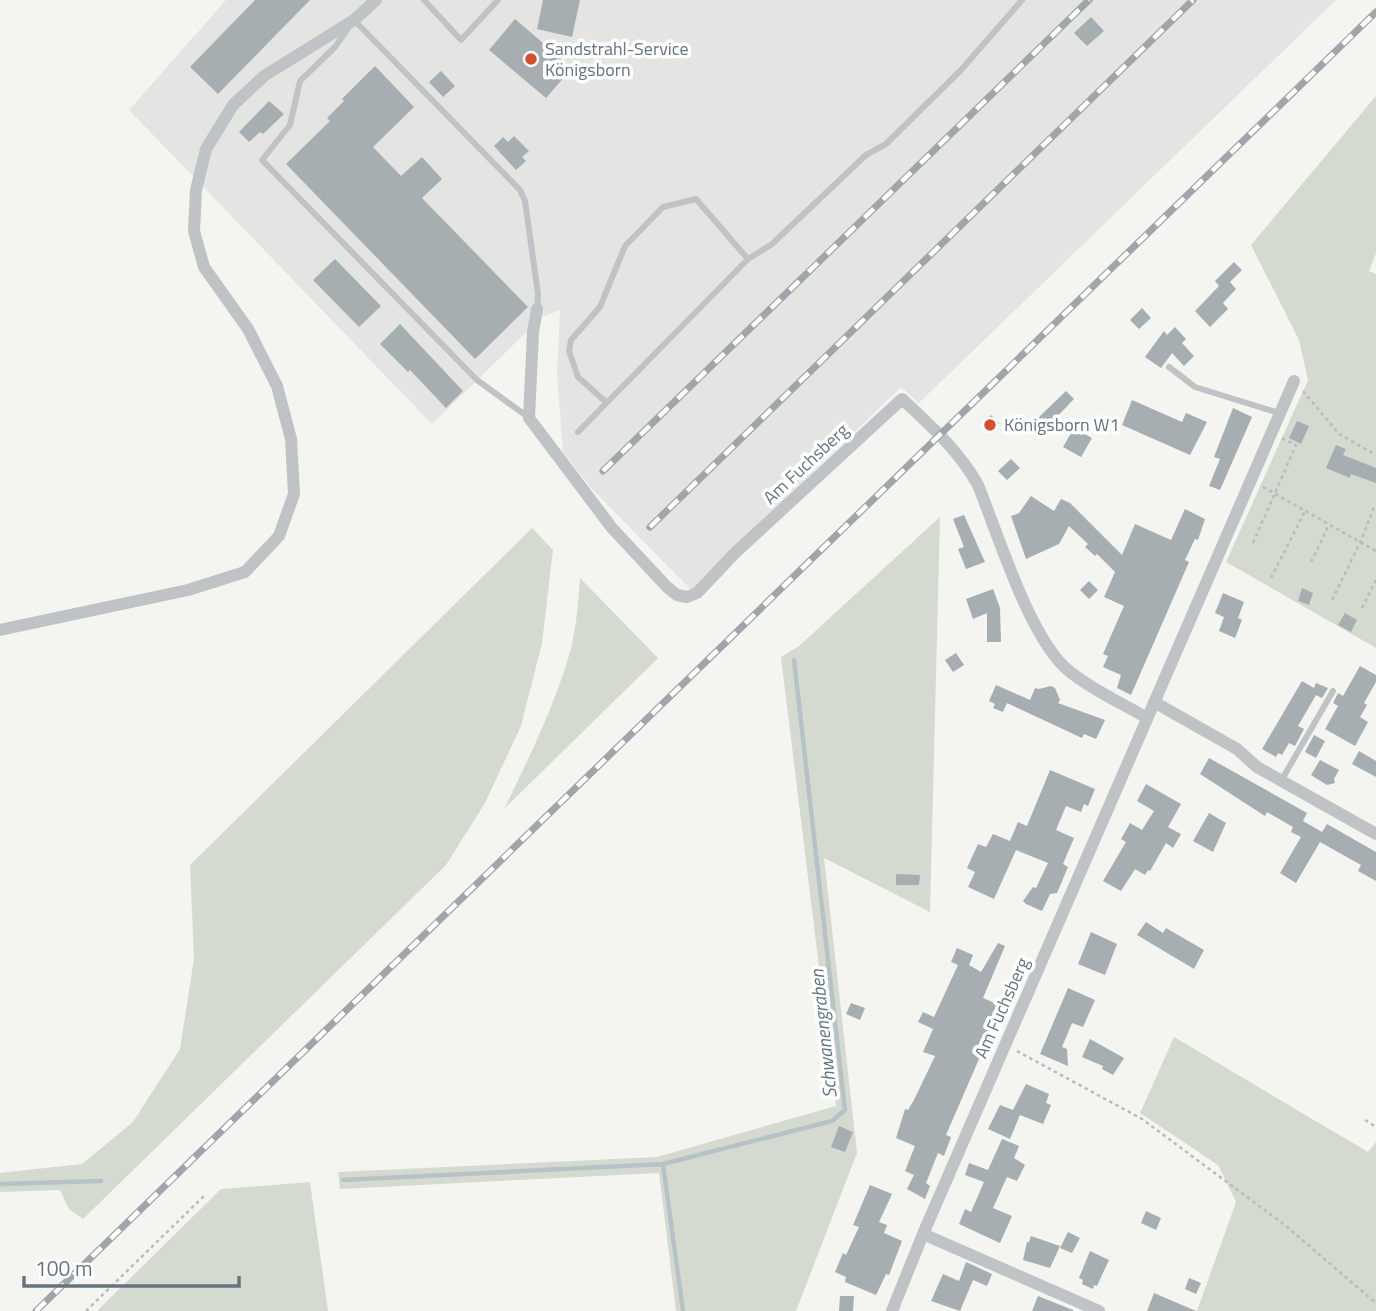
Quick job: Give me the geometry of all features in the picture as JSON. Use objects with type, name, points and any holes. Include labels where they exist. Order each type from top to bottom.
[{"type":"street","points":[[0,630],[188,590],[245,572],[279,536],[294,494],[291,439],[276,386],[248,329],[204,267],[194,231],[196,190],[206,149],[233,105],[264,76],[354,20],[376,0]]},
{"type":"street","points":[[528,418],[537,309]]},
{"type":"street","name":"Am Fuchsberg","points":[[892,1311],[1005,1044],[1294,381]]},
{"type":"street","name":"Am Fuchsberg","points":[[528,418],[612,528],[667,587],[677,595],[687,597],[697,593],[735,553],[902,399],[958,454],[969,469],[978,485],[1028,611],[1042,639],[1058,660],[1080,679],[1147,718]]},
{"type":"street","points":[[1154,702],[1237,749],[1257,767],[1376,834]]},
{"type":"street","points":[[923,1234],[1099,1311]]},
{"type":"lane","points":[[424,0],[461,40],[498,0]]},
{"type":"lane","points":[[578,432],[748,259],[772,244],[866,155],[886,144],[961,71],[1022,0]]},
{"type":"lane","points":[[528,418],[477,380],[262,160],[290,125],[300,81],[335,47],[354,20],[520,190],[525,201],[538,294],[537,309]]},
{"type":"lane","points":[[606,401],[578,377],[569,351],[571,340],[600,307],[625,246],[663,207],[695,199],[748,259]]},
{"type":"lane","points":[[1168,367],[1195,387],[1281,414]]},
{"type":"lane","points":[[1282,781],[1333,691]]},
{"type":"path","points":[[1294,381],[1339,435],[1376,456]]},
{"type":"path","points":[[1254,543],[1296,445],[1271,433]]},
{"type":"path","points":[[1251,479],[1376,551]]},
{"type":"path","points":[[1332,600],[1374,507]]},
{"type":"path","points":[[1270,579],[1305,511]]},
{"type":"path","points":[[1311,562],[1329,525]]},
{"type":"path","points":[[1362,608],[1376,580]]},
{"type":"path","points":[[1005,1044],[1142,1119],[1286,1226],[1376,1303]]},
{"type":"path","points":[[1365,1120],[1376,1127]]},
{"type":"path","points":[[86,1311],[204,1196]]},
{"type":"shaded area","points":[[226,0],[1336,0],[919,403],[901,387],[691,590],[591,488],[563,452],[557,375],[560,310],[542,317],[432,424],[129,110]]},
{"type":"shaded area","points":[[1376,96],[1376,253],[1369,271],[1376,274],[1376,648],[1226,562],[1308,380],[1299,340],[1251,245]]},
{"type":"shaded area","points":[[940,517],[930,912],[824,858],[857,1153],[796,1311],[676,1311],[659,1173],[340,1189],[338,1172],[657,1157],[836,1106],[781,657],[799,646]]},
{"type":"shaded area","points":[[532,528],[553,550],[542,643],[521,726],[485,803],[446,865],[83,1219],[69,1209],[60,1190],[0,1192],[0,1173],[82,1164],[133,1122],[180,1049],[194,959],[190,865]]},
{"type":"shaded area","points":[[580,578],[658,658],[504,809],[562,678],[573,639]]},
{"type":"shaded area","points":[[1174,1037],[1368,1152],[1376,1142],[1376,1311],[1197,1311],[1236,1202],[1218,1165],[1140,1113]]},
{"type":"shaded area","points":[[310,1182],[328,1311],[97,1311],[221,1189]]},
{"type":"building","points":[[255,0],[310,0],[218,94],[190,67]]},
{"type":"building","points":[[543,0],[580,0],[572,37],[537,29]]},
{"type":"building","points":[[1091,17],[1104,31],[1087,46],[1074,33]]},
{"type":"building","name":"Sandstrahl-Service Königsborn","points":[[515,19],[572,68],[546,98],[489,50]]},
{"type":"building","points":[[375,66],[414,107],[373,147],[401,176],[422,157],[442,179],[422,198],[528,307],[475,359],[286,164],[330,121],[327,118],[344,101],[342,99]]},
{"type":"building","points":[[441,71],[455,86],[443,97],[429,82]]},
{"type":"building","points":[[269,101],[284,114],[263,134],[260,132],[249,142],[239,132]]},
{"type":"building","points":[[514,136],[529,151],[522,157],[526,161],[516,170],[494,146],[503,137],[508,142]]},
{"type":"building","points":[[335,259],[381,306],[359,327],[313,280]]},
{"type":"building","points":[[1234,262],[1242,270],[1230,282],[1236,289],[1223,303],[1228,309],[1210,327],[1195,311],[1219,286],[1215,281]]},
{"type":"building","points":[[1142,308],[1151,318],[1139,329],[1130,320]]},
{"type":"building","points":[[400,324],[463,391],[446,408],[410,370],[408,372],[380,344]]},
{"type":"building","points":[[1175,327],[1186,339],[1182,343],[1194,356],[1184,366],[1172,353],[1161,368],[1145,357],[1164,331],[1167,335]]},
{"type":"building","points":[[1066,391],[1074,399],[1047,427],[1038,418]]},
{"type":"building","points":[[1132,400],[1182,422],[1186,413],[1207,422],[1190,455],[1122,425]]},
{"type":"building","points":[[1233,408],[1252,417],[1220,490],[1209,486],[1220,459],[1214,457]]},
{"type":"building","name":"Königsborn W1","points":[[991,415],[999,423],[990,433],[982,425]]},
{"type":"building","points":[[1297,421],[1309,426],[1301,444],[1289,438]]},
{"type":"building","points":[[1074,428],[1092,438],[1081,457],[1063,447]]},
{"type":"building","points":[[1336,445],[1346,449],[1343,455],[1376,468],[1376,483],[1351,474],[1350,478],[1326,468]]},
{"type":"building","points":[[1011,459],[1020,468],[1007,480],[998,471]]},
{"type":"building","points":[[1031,496],[1054,511],[1061,499],[1070,503],[1122,555],[1135,524],[1171,540],[1185,509],[1205,519],[1198,540],[1195,539],[1185,560],[1189,562],[1131,695],[1117,688],[1121,675],[1103,667],[1108,656],[1103,654],[1124,606],[1104,597],[1115,572],[1097,554],[1095,556],[1085,547],[1088,544],[1069,526],[1059,544],[1026,559],[1011,516],[1019,513]]},
{"type":"building","points":[[964,515],[985,562],[966,569],[958,549],[964,547],[953,519]]},
{"type":"building","points":[[1089,581],[1098,590],[1089,599],[1080,590]]},
{"type":"building","points":[[1302,588],[1313,593],[1309,605],[1298,601]]},
{"type":"building","points":[[993,589],[1000,608],[1001,642],[987,642],[987,613],[973,619],[966,599]]},
{"type":"building","points":[[1223,593],[1244,602],[1238,618],[1242,620],[1235,638],[1219,631],[1224,617],[1215,613]]},
{"type":"building","points":[[1345,613],[1357,620],[1351,632],[1338,625]]},
{"type":"building","points":[[956,653],[964,665],[953,672],[945,660]]},
{"type":"building","points":[[1360,666],[1376,675],[1376,682],[1364,703],[1367,705],[1360,717],[1368,722],[1355,746],[1325,729],[1338,706],[1333,703],[1338,693],[1343,696]]},
{"type":"building","points":[[1302,681],[1314,688],[1316,683],[1328,688],[1322,698],[1316,695],[1298,726],[1304,729],[1295,746],[1289,743],[1282,755],[1278,753],[1276,757],[1262,749]]},
{"type":"building","points":[[996,685],[1030,700],[1035,688],[1051,686],[1055,688],[1060,700],[1058,703],[1105,720],[1096,739],[1084,734],[1082,738],[1007,703],[1003,712],[993,708],[995,704],[989,701]]},
{"type":"building","points":[[1314,735],[1325,741],[1316,758],[1305,752]]},
{"type":"building","points":[[1359,751],[1376,761],[1376,777],[1352,764]]},
{"type":"building","points":[[1209,758],[1307,813],[1303,821],[1322,832],[1327,824],[1376,852],[1376,881],[1358,871],[1361,865],[1320,842],[1296,883],[1280,873],[1301,837],[1291,832],[1293,827],[1267,812],[1265,816],[1200,774]]},
{"type":"building","points":[[1320,760],[1339,770],[1334,779],[1335,783],[1327,785],[1311,775]]},
{"type":"building","points":[[1050,770],[1095,789],[1088,806],[1084,804],[1081,812],[1066,806],[1056,830],[1074,838],[1063,864],[1068,867],[1057,893],[1050,894],[1042,911],[1023,901],[1033,887],[1036,888],[1048,863],[1016,850],[994,899],[968,887],[975,872],[967,868],[978,844],[986,847],[993,834],[1010,841],[1018,822],[1027,826]]},
{"type":"building","points":[[1146,784],[1181,804],[1168,827],[1181,834],[1173,848],[1166,843],[1145,875],[1135,869],[1121,891],[1103,881],[1126,842],[1121,839],[1130,823],[1142,830],[1154,811],[1137,801]]},
{"type":"building","points":[[1209,813],[1226,823],[1213,852],[1193,841]]},
{"type":"building","points":[[896,874],[920,875],[919,885],[896,885]]},
{"type":"building","points":[[1146,922],[1163,933],[1166,928],[1204,950],[1194,969],[1137,935]]},
{"type":"building","points":[[1091,932],[1117,944],[1105,975],[1078,964]]},
{"type":"building","points":[[998,943],[1005,946],[983,998],[1002,1006],[946,1135],[951,1137],[944,1156],[938,1153],[926,1183],[930,1186],[925,1199],[907,1189],[914,1175],[905,1171],[915,1146],[896,1138],[905,1109],[908,1110],[914,1100],[935,1056],[923,1052],[933,1029],[918,1022],[923,1012],[934,1017],[958,965],[951,962],[957,948],[973,955],[969,965],[981,972]]},
{"type":"building","points":[[1068,988],[1095,1000],[1083,1027],[1072,1023],[1062,1047],[1067,1049],[1068,1066],[1040,1054]]},
{"type":"building","points":[[851,1003],[865,1008],[860,1020],[846,1014]]},
{"type":"building","points":[[1090,1039],[1124,1058],[1113,1075],[1102,1069],[1103,1066],[1082,1057]]},
{"type":"building","points":[[1026,1084],[1049,1094],[1046,1103],[1051,1105],[1043,1124],[1020,1115],[1010,1139],[988,1129],[1000,1105],[1013,1110]]},
{"type":"building","points":[[839,1126],[853,1132],[845,1152],[831,1147]]},
{"type":"building","points":[[1002,1139],[1019,1146],[1014,1158],[1025,1165],[1017,1181],[1007,1177],[993,1208],[1012,1216],[1000,1243],[959,1224],[965,1209],[971,1212],[984,1182],[965,1175],[969,1163],[988,1170]]},
{"type":"building","points":[[870,1185],[892,1194],[879,1222],[887,1225],[884,1233],[902,1241],[889,1275],[886,1274],[876,1295],[845,1282],[846,1277],[835,1272],[859,1227],[853,1225]]},
{"type":"building","points":[[1146,1211],[1161,1218],[1156,1230],[1141,1223]]},
{"type":"building","points":[[1068,1232],[1080,1238],[1072,1253],[1060,1248]]},
{"type":"building","points":[[1031,1236],[1060,1246],[1050,1268],[1023,1260]]},
{"type":"building","points":[[1090,1251],[1109,1260],[1093,1289],[1082,1284],[1083,1280],[1079,1278]]},
{"type":"building","points":[[966,1262],[992,1274],[987,1286],[973,1280],[960,1311],[931,1301],[943,1274],[959,1281]]},
{"type":"building","points":[[1189,1278],[1201,1283],[1196,1294],[1185,1289]]},
{"type":"building","points":[[1154,1293],[1196,1311],[1147,1311]]},
{"type":"building","points":[[840,1296],[854,1296],[853,1311],[839,1311]]},
{"type":"building","points":[[1038,1296],[1073,1310],[1073,1311],[1032,1311]]},
{"type":"waterway","name":"Schwanengraben","points":[[683,1311],[663,1164],[832,1121],[845,1110],[794,660]]},
{"type":"waterway","points":[[343,1180],[663,1164]]},
{"type":"waterway","points":[[0,1184],[101,1181]]},
{"type":"railway","points":[[603,471],[1089,0]]},
{"type":"railway","points":[[650,527],[1193,0]]},
{"type":"railway","points":[[36,1311],[1376,12]]},
{"type":"place","name":"Sandstrahl-Service Königsborn","points":[[531,59]]},
{"type":"place","name":"Königsborn W1","points":[[990,425]]}]
